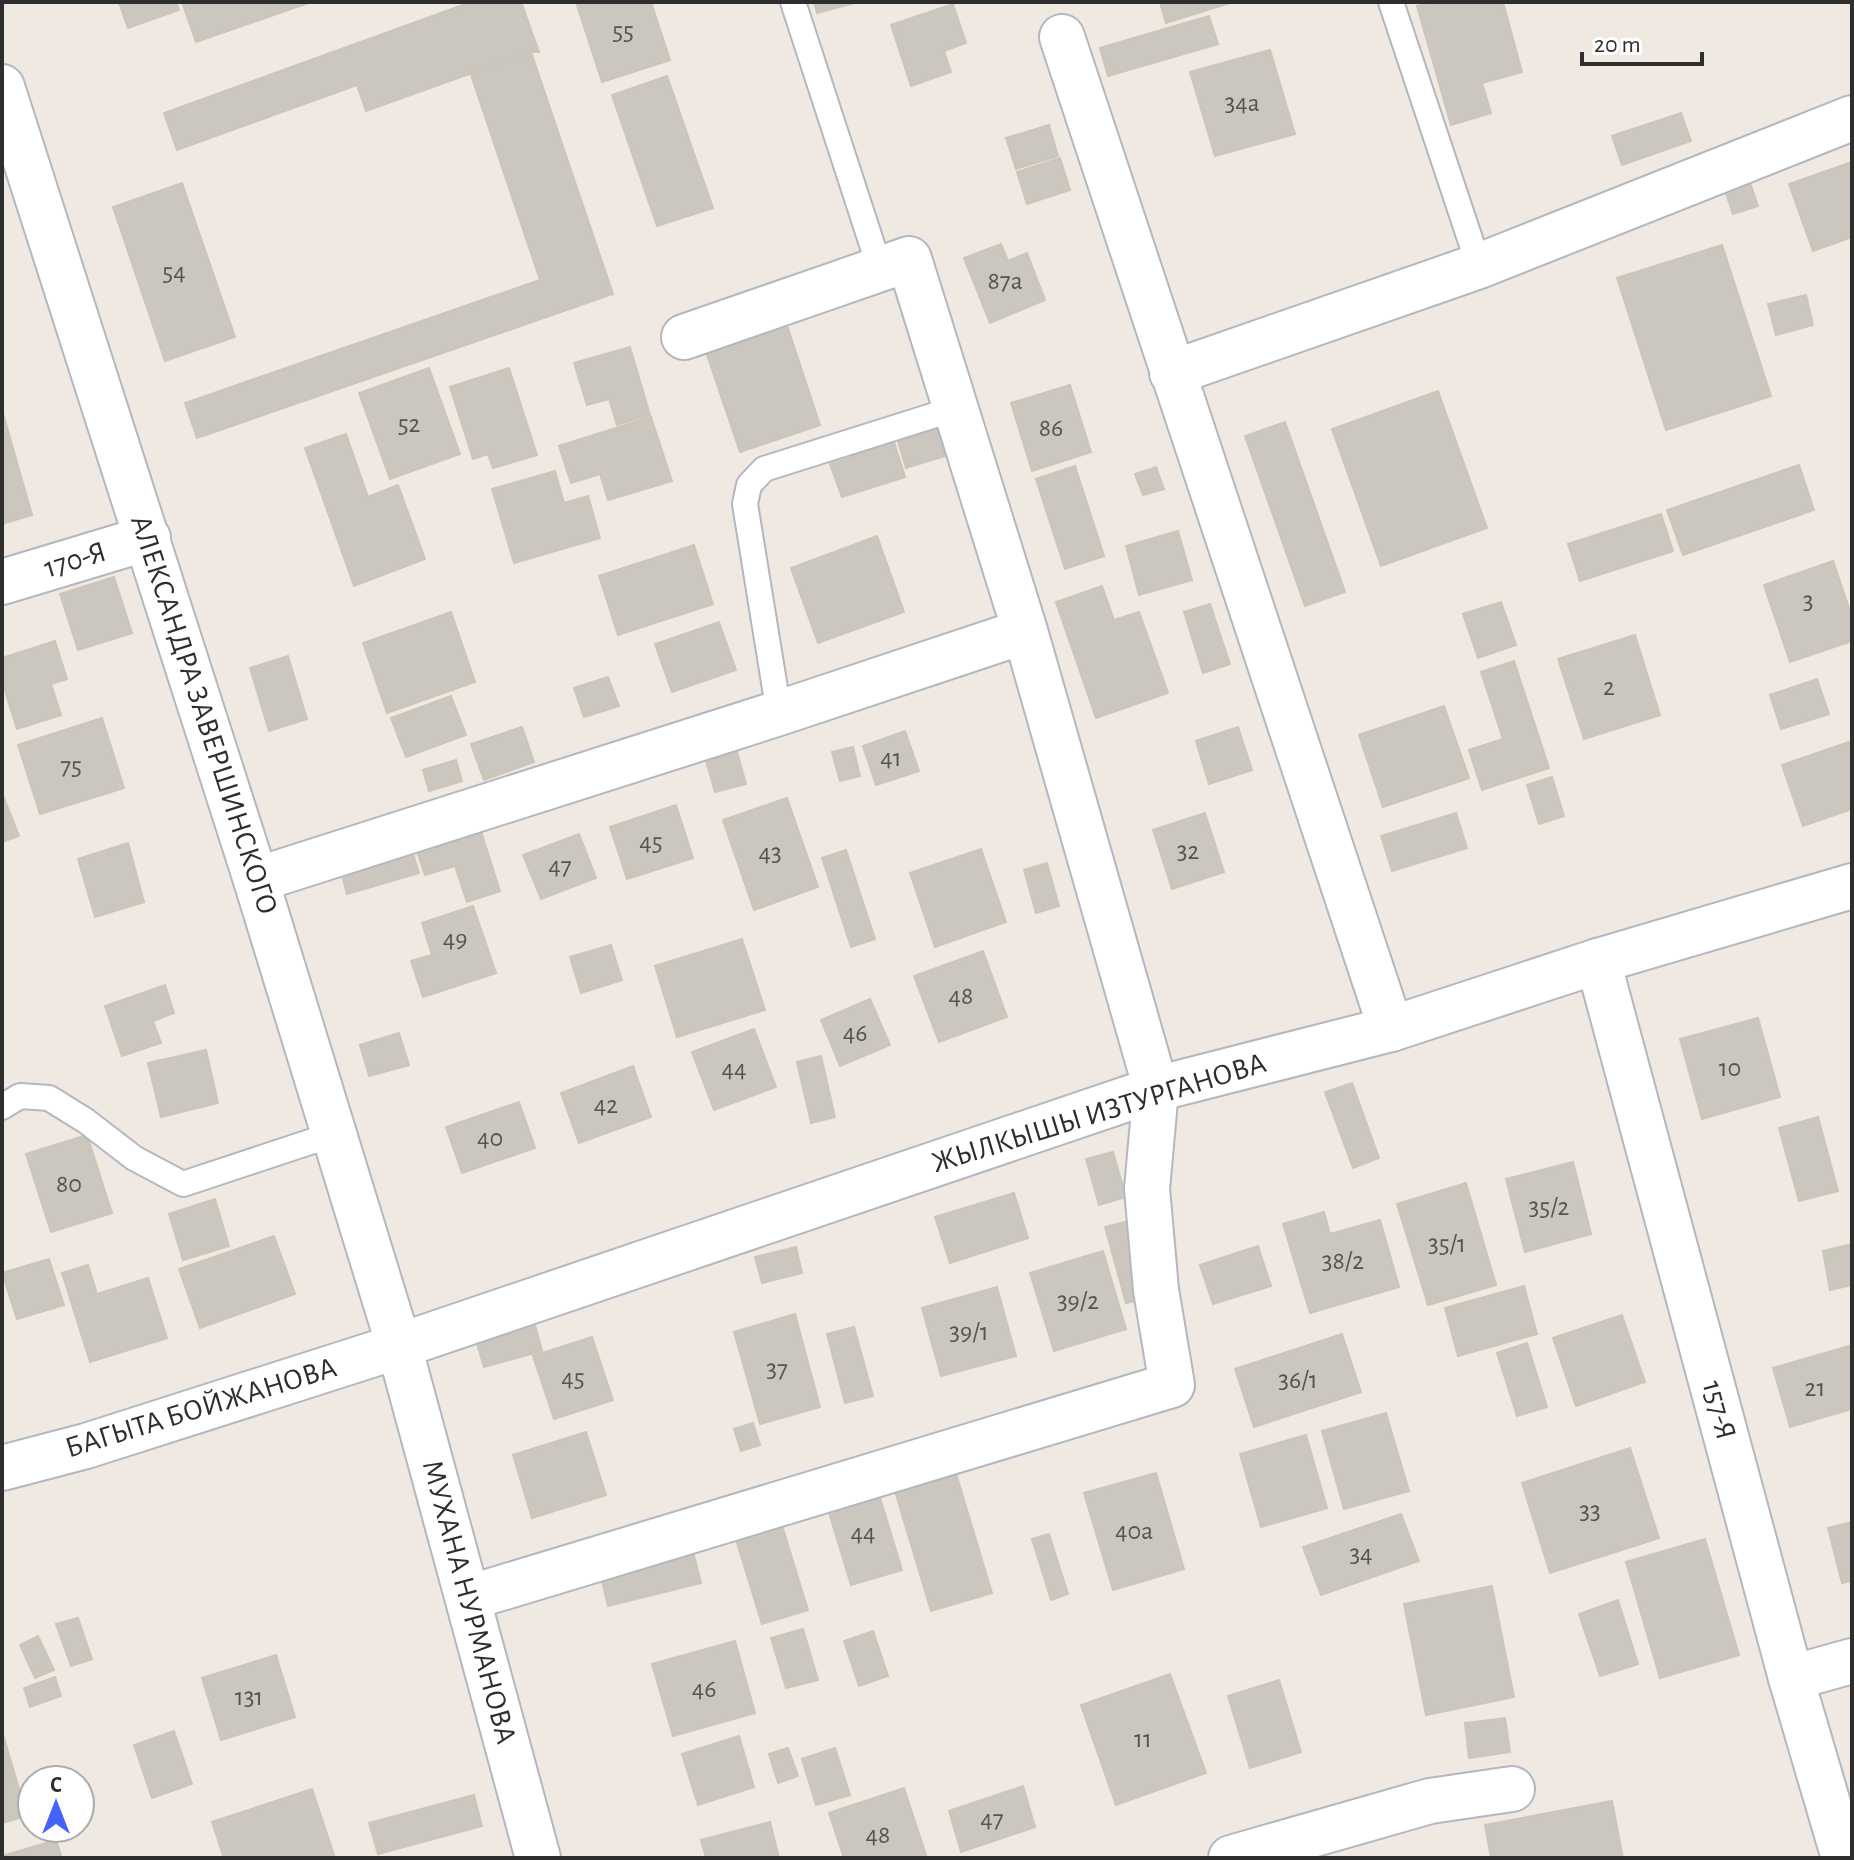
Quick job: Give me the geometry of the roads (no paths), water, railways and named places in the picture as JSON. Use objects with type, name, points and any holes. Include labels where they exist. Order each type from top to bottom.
[{"type":"street","points":[[1062,37],[1391,1029]]},
{"type":"street","name":"АЛЕКСАНДРА ЗАВЕРШИНСКОГО","points":[[2,87],[256,880],[399,1346]]},
{"type":"street","points":[[1172,373],[1479,266],[1852,118]]},
{"type":"street","points":[[468,1598],[1172,1385],[1156,1290],[1147,1189],[1156,1089],[1025,631],[909,259],[684,337]]},
{"type":"street","name":"170-Я","points":[[2,582],[148,538]]},
{"type":"street","points":[[256,880],[1025,631]]},
{"type":"street","name":"ЖЫЛКЫШЫ ИЗТУРГАНОВА","points":[[399,1346],[1156,1089],[1391,1029],[1598,961],[1852,886]]},
{"type":"street","name":"157-Я","points":[[1598,961],[1791,1678],[1844,1858]]},
{"type":"street","name":"БАГЫТА БОЙЖАНОВА","points":[[2,1468],[86,1446],[399,1346]]},
{"type":"street","name":"МУХАНА НУРМАНОВА","points":[[399,1346],[538,1858]]},
{"type":"street","points":[[1791,1678],[1852,1661]]},
{"type":"street","points":[[1231,1858],[1430,1801],[1512,1789]]},
{"type":"lane","points":[[793,2],[880,269]]},
{"type":"lane","points":[[1391,2],[1479,266]]},
{"type":"lane","points":[[779,713],[745,504],[749,485],[764,469],[954,409]]},
{"type":"lane","points":[[2,1107],[20,1096],[49,1098],[86,1121],[134,1158],[183,1184],[334,1134]]}]
